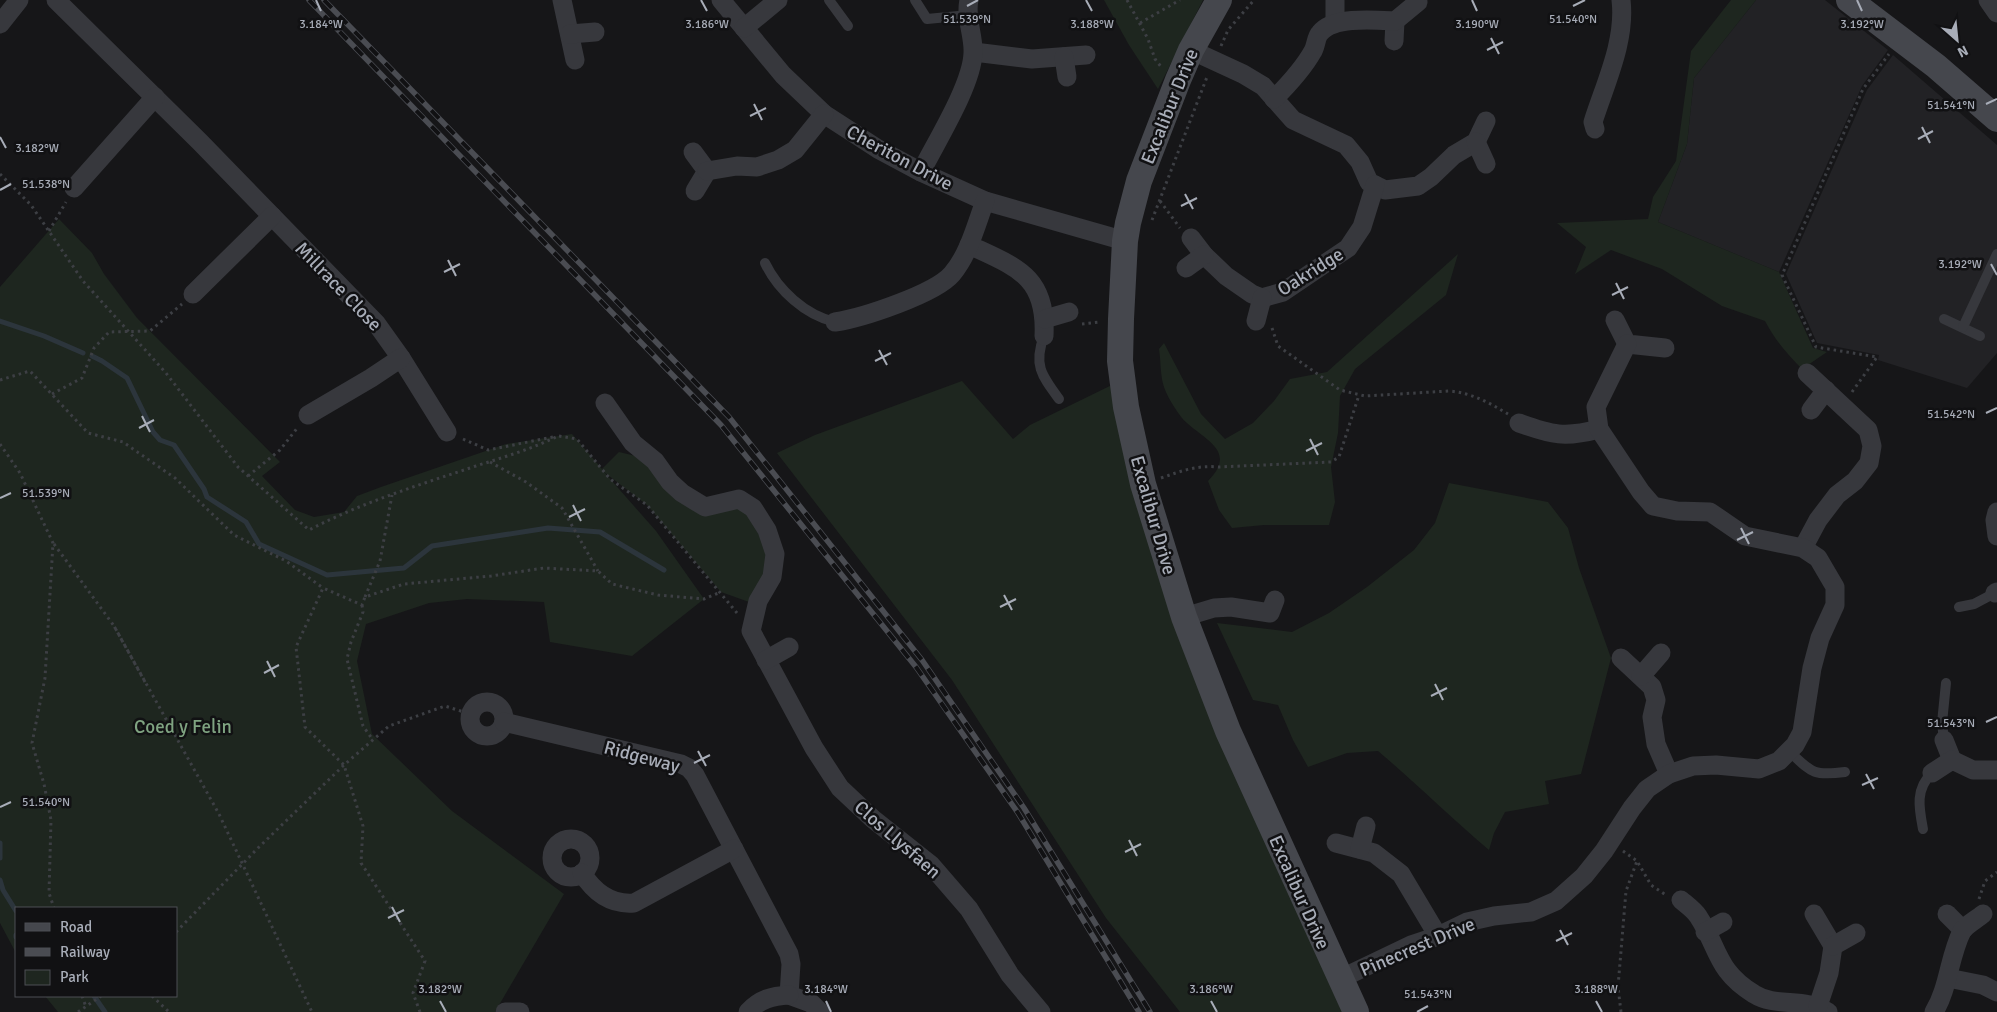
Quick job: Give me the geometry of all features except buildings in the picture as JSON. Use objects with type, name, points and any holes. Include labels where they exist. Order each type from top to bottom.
[{"type":"street","points":[[0,24],[19,0]]},
{"type":"street","name":"Millrace Close","points":[[56,0],[155,97],[376,323],[401,358],[447,432]]},
{"type":"street","points":[[562,0],[575,60]]},
{"type":"street","name":"Cheriton Drive","points":[[721,0],[783,75],[824,114],[878,149],[921,172],[985,201],[1125,241]]},
{"type":"street","points":[[744,28],[778,0]]},
{"type":"street","name":"Excalibur Drive","points":[[1219,0],[1202,56],[1178,80],[1139,180],[1125,241],[1120,361],[1126,407],[1144,484],[1184,617],[1228,731],[1356,1012]]},
{"type":"street","points":[[1335,0],[1335,23]]},
{"type":"street","points":[[1595,130],[1593,122],[1616,50],[1622,12],[1621,0]]},
{"type":"street","points":[[1849,0],[1901,38],[1969,93],[1997,119]]},
{"type":"street","points":[[1988,0],[1997,13]]},
{"type":"street","points":[[1274,99],[1297,75],[1314,50],[1320,32],[1335,23],[1355,20],[1395,21],[1418,2]]},
{"type":"street","points":[[921,172],[962,92],[971,69],[974,52],[969,7]]},
{"type":"street","points":[[1394,41],[1395,21]]},
{"type":"street","points":[[570,34],[595,32]]},
{"type":"street","points":[[974,52],[1032,59],[1086,55]]},
{"type":"street","points":[[1202,56],[1263,86],[1293,120],[1346,145],[1360,162],[1369,182],[1385,190],[1418,186],[1431,177],[1454,155],[1476,142],[1486,120]]},
{"type":"street","points":[[1064,57],[1067,77]]},
{"type":"street","points":[[74,188],[155,97]]},
{"type":"street","points":[[695,190],[707,171],[736,166],[758,166],[778,160],[795,150],[824,114]]},
{"type":"street","points":[[1476,142],[1486,164]]},
{"type":"street","points":[[693,152],[707,171]]},
{"type":"street","name":"Oakridge","points":[[1191,238],[1204,255],[1226,276],[1252,294],[1259,310],[1348,248],[1362,227],[1375,185]]},
{"type":"street","points":[[835,322],[919,296],[934,289],[951,276],[961,263],[985,201]]},
{"type":"street","points":[[193,294],[272,216]]},
{"type":"street","points":[[969,245],[1017,268],[1032,283],[1040,300],[1044,328],[1069,312]]},
{"type":"street","points":[[1186,268],[1204,255]]},
{"type":"street","points":[[1615,320],[1627,344],[1665,348]]},
{"type":"street","name":"Pinecrest Drive","points":[[1340,979],[1411,945],[1438,936],[1467,922],[1494,916],[1531,912],[1556,901],[1584,876],[1647,789],[1669,774],[1693,766],[1716,765],[1759,769],[1779,761],[1795,745],[1802,732],[1812,668],[1820,638],[1835,606],[1834,587],[1818,558],[1803,548],[1745,536],[1710,512],[1677,511],[1653,506],[1641,492],[1599,429],[1596,407],[1627,344]]},
{"type":"street","points":[[308,415],[401,358]]},
{"type":"street","points":[[1803,548],[1818,520],[1838,495],[1855,481],[1869,463],[1872,446],[1868,430],[1842,404],[1806,373]]},
{"type":"street","points":[[1811,410],[1826,390]]},
{"type":"street","points":[[605,404],[633,443],[655,461],[670,482],[682,493],[705,507],[740,500],[753,508],[767,530],[775,554],[772,577],[758,601],[752,632]]},
{"type":"street","points":[[1519,423],[1547,434],[1574,435],[1599,429]]},
{"type":"street","points":[[1997,512],[1995,520],[1997,536]]},
{"type":"street","points":[[1184,617],[1214,608],[1231,607],[1270,613],[1275,600]]},
{"type":"street","name":"Clos Llysfaen","points":[[752,632],[814,748],[840,788],[873,819],[931,864],[969,909],[1010,975],[1041,1012]]},
{"type":"street","points":[[766,660],[789,647]]},
{"type":"street","points":[[1641,676],[1661,653]]},
{"type":"street","points":[[1621,658],[1652,687],[1656,700],[1652,717],[1656,744],[1669,774]]},
{"type":"street","name":"Ridgeway","points":[[470,714],[471,726],[474,731],[482,736],[494,735],[499,732],[504,722],[681,764],[689,768],[695,775],[789,954],[791,964],[788,995]]},
{"type":"street","points":[[1944,740],[1952,760],[1973,770],[1997,770]]},
{"type":"street","points":[[1932,773],[1952,760]]},
{"type":"street","points":[[1360,850],[1366,826]]},
{"type":"street","points":[[1336,843],[1374,853],[1401,874],[1438,936]]},
{"type":"street","points":[[582,873],[590,885],[600,894],[623,904],[634,903],[734,849]]},
{"type":"street","points":[[1681,900],[1698,916],[1723,966],[1752,1004],[1805,1002],[1823,1009],[1832,946],[1814,914]]},
{"type":"street","points":[[1947,914],[1963,930]]},
{"type":"street","points":[[1934,1012],[1940,1003],[1963,930],[1983,914]]},
{"type":"street","points":[[1705,932],[1723,922]]},
{"type":"street","points":[[1832,946],[1856,933]]},
{"type":"street","points":[[1948,978],[1983,985],[1997,992]]},
{"type":"street","points":[[748,1012],[761,1001],[772,996],[788,995],[811,1003],[820,1012]]},
{"type":"street","points":[[505,1012],[520,1012]]},
{"type":"lane","points":[[830,0],[848,26]]},
{"type":"lane","points":[[915,0],[927,19],[969,7]]},
{"type":"lane","points":[[1962,327],[1997,254]]},
{"type":"lane","points":[[765,263],[771,275],[787,295],[822,319],[835,322]]},
{"type":"lane","points":[[1944,319],[1980,336]]},
{"type":"lane","points":[[1044,328],[1039,362],[1045,380],[1059,399]]},
{"type":"lane","points":[[1959,607],[1974,604],[1996,592]]},
{"type":"lane","points":[[1944,740],[1942,723],[1946,683]]},
{"type":"lane","points":[[1789,751],[1816,774],[1845,772]]},
{"type":"lane","points":[[1923,829],[1919,799],[1920,792],[1922,784],[1932,773]]},
{"type":"path","points":[[1127,0],[1140,23],[1155,59],[1166,74],[1178,80]]},
{"type":"path","points":[[1140,23],[1180,0]]},
{"type":"path","points":[[1125,241],[1150,226],[1160,200],[1202,56],[1254,0]]},
{"type":"path","points":[[1842,404],[1877,357],[1816,347],[1782,275],[1864,89],[1901,38]]},
{"type":"path","points":[[0,174],[31,205],[83,281],[166,373],[238,468],[309,530],[344,512],[536,447],[558,436]]},
{"type":"path","points":[[49,231],[74,188]]},
{"type":"path","points":[[1160,200],[1184,233],[1191,238]]},
{"type":"path","points":[[52,394],[82,378],[94,348],[109,332],[150,331],[193,294]]},
{"type":"path","points":[[1259,310],[1269,321],[1278,346],[1340,390],[1359,395],[1389,396],[1449,391],[1461,392],[1484,400],[1518,420],[1519,423]]},
{"type":"path","points":[[1069,312],[1081,324],[1121,319]]},
{"type":"path","points":[[0,380],[30,371],[88,433],[123,442],[175,478],[234,535],[286,561],[323,588],[362,606]]},
{"type":"path","points":[[1144,484],[1189,468],[1203,466],[1331,462],[1339,457],[1359,395]]},
{"type":"path","points":[[248,476],[280,450],[308,415]]},
{"type":"path","points":[[447,432],[488,450],[558,436],[577,439],[610,478],[647,505],[721,592],[752,632]]},
{"type":"path","points":[[0,444],[20,473],[54,543],[114,626],[220,814],[312,1012]]},
{"type":"path","points":[[489,462],[526,482],[562,508],[598,571],[612,584],[658,595],[704,599],[721,592]]},
{"type":"path","points":[[373,740],[363,726],[348,659],[351,642],[363,612],[362,606],[380,561],[392,495]]},
{"type":"path","points":[[54,543],[44,678],[32,743],[44,784],[51,820],[49,893],[54,907]]},
{"type":"path","points":[[365,598],[404,584],[491,576],[544,568],[598,571]]},
{"type":"path","points":[[323,588],[296,647],[306,727],[344,764],[363,826],[361,863],[426,961],[414,993],[420,1012]]},
{"type":"path","points":[[114,626],[145,682]]},
{"type":"path","points":[[178,930],[344,764],[389,726],[445,706],[470,714]]},
{"type":"path","points":[[1610,842],[1637,861],[1651,885],[1663,894],[1681,900]]},
{"type":"path","points":[[1621,1012],[1618,987],[1626,891],[1637,861]]},
{"type":"path","points":[[1983,914],[1978,897],[1985,882],[1997,872]]},
{"type":"path","points":[[82,997],[86,1008]]},
{"type":"path","points":[[78,1012],[100,997]]},
{"type":"path","points":[[153,997],[169,1012]]},
{"type":"shaded area","points":[[1756,0],[1825,0],[1888,50],[1862,86],[1779,272],[1658,222],[1687,144],[1694,78]]},
{"type":"shaded area","points":[[1893,55],[1997,145],[1997,353],[1967,388],[1878,360],[1879,355],[1817,343],[1786,274],[1867,90]]},
{"type":"green space","points":[[1104,0],[1203,0],[1158,89],[1129,45]]},
{"type":"green space","points":[[1731,0],[1756,0],[1694,78],[1687,144],[1658,222],[1779,272],[1813,348],[1827,352],[1802,369],[1791,358],[1765,321],[1722,306],[1662,269],[1611,250],[1575,274],[1586,247],[1557,223],[1648,219],[1653,197],[1676,161],[1691,51]]},
{"type":"green space","name":"Coed y Felin","points":[[59,219],[92,253],[104,274],[137,318],[280,462],[262,476],[295,510],[314,517],[344,512],[357,496],[506,444],[572,434],[602,469],[619,452],[644,458],[705,507],[739,499],[767,530],[766,571],[749,602],[721,592],[647,505],[604,472],[656,531],[704,599],[632,656],[550,642],[544,602],[467,599],[429,603],[366,624],[357,661],[372,734],[452,811],[564,894],[495,1012],[58,1012],[46,997],[178,997],[178,907],[15,907],[15,951],[0,923],[0,287]]},
{"type":"green space","points":[[1458,254],[1446,295],[1355,369],[1340,396],[1338,433],[1331,467],[1335,502],[1329,525],[1264,525],[1232,528],[1219,510],[1208,481],[1217,469],[1220,459],[1218,451],[1212,443],[1186,422],[1171,401],[1163,383],[1159,349],[1164,343],[1201,414],[1225,439],[1253,423],[1274,401],[1290,379],[1327,372]]},
{"type":"green space","points":[[962,381],[1013,439],[1030,425],[1118,382],[1117,419],[1347,1012],[1180,1012],[1106,918],[952,680],[777,453],[815,435]]},
{"type":"green space","points":[[1449,483],[1548,502],[1568,528],[1579,568],[1611,658],[1581,774],[1545,781],[1549,804],[1505,812],[1494,833],[1489,850],[1378,751],[1347,753],[1308,767],[1293,740],[1278,705],[1253,700],[1217,623],[1292,632],[1329,613],[1367,587],[1414,550],[1435,523]]},
{"type":"waterway","points":[[0,321],[44,336],[83,353]]},
{"type":"waterway","points":[[92,356],[127,378],[153,432],[160,440],[174,445],[204,489],[207,497],[246,522],[259,544],[327,575],[404,568],[432,546],[548,528],[600,532],[664,570]]},
{"type":"waterway","points":[[0,843],[0,858]]},
{"type":"waterway","points":[[0,880],[3,890],[15,909]]},
{"type":"waterway","points":[[95,997],[105,1012]]},
{"type":"railway","points":[[309,0],[721,425],[916,667],[1018,813],[1139,1012]]},
{"type":"railway","points":[[324,0],[729,417],[922,660],[1024,808],[1150,1012]]}]
